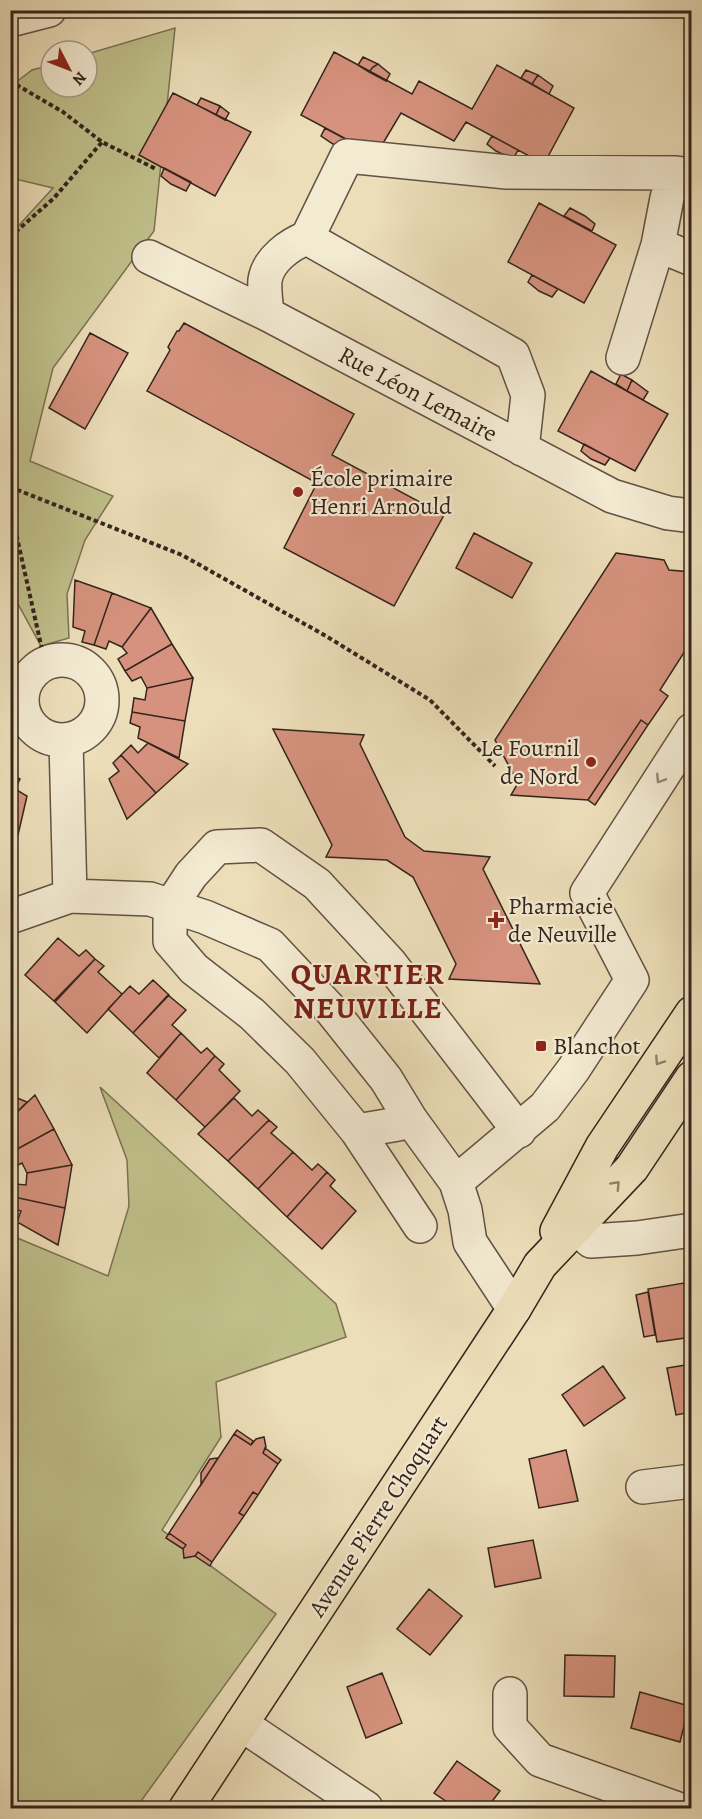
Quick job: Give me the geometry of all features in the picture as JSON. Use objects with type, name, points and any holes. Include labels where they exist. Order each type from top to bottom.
[{"type":"main road","points":[[540,1265],[602,1147],[692,1013]]},
{"type":"main road","name":"Avenue Pierre Choquart","points":[[186,1809],[514,1309],[540,1265],[632,1168],[692,1078]]},
{"type":"street","points":[[13,28],[49,10]]},
{"type":"street","points":[[267,314],[265,279],[278,256],[294,243],[308,238],[347,156],[507,172],[684,174]]},
{"type":"street","points":[[623,358],[657,245],[667,198],[684,174]]},
{"type":"street","points":[[308,238],[513,355],[528,395],[522,449]]},
{"type":"street","points":[[657,245],[692,260]]},
{"type":"street","name":"Rue Léon Lemaire","points":[[149,257],[267,314],[612,496],[668,513],[692,516]]},
{"type":"street","points":[[57,659],[82,664],[93,673],[99,684],[103,696],[102,709],[97,721],[89,731],[78,738],[66,741],[51,740],[39,734],[28,724],[21,697],[25,683],[33,672],[45,663],[57,659]]},
{"type":"street","points":[[456,1182],[545,1107],[566,1080],[632,980],[586,893],[692,730]]},
{"type":"street","points":[[66,741],[70,896]]},
{"type":"street","points":[[420,1226],[357,1131],[300,1061],[252,1014],[194,969],[170,941],[170,907],[191,874],[217,847],[261,845],[317,884],[390,963],[519,1131]]},
{"type":"street","points":[[10,917],[70,896],[150,899],[205,917],[270,945],[345,1027],[386,1079],[411,1120],[456,1182],[465,1210],[470,1242],[514,1309]]},
{"type":"street","points":[[357,1131],[411,1120]]},
{"type":"street","points":[[576,1228],[591,1241],[637,1238],[692,1230]]},
{"type":"street","points":[[642,1487],[692,1481]]},
{"type":"street","points":[[510,1694],[510,1727],[540,1760],[675,1809]]},
{"type":"street","points":[[241,1724],[366,1809]]},
{"type":"path","points":[[10,81],[63,112],[102,142],[156,168]]},
{"type":"path","points":[[10,237],[54,198],[102,142]]},
{"type":"path","points":[[10,487],[182,555],[326,636],[430,700],[495,766]]},
{"type":"path","points":[[10,506],[45,663]]},
{"type":"green space","points":[[175,28],[154,231],[53,368],[30,461],[113,496],[85,540],[67,594],[69,638],[41,646],[11,591],[10,235],[53,188],[11,178],[11,86],[32,70],[39,68],[39,99],[99,99],[99,50]]},
{"type":"green space","points":[[100,1087],[336,1304],[346,1337],[216,1382],[221,1437],[162,1530],[276,1614],[136,1808],[11,1808],[10,1235],[108,1276],[129,1206],[127,1160]]},
{"type":"building","points":[[334,52],[412,94],[419,81],[472,109],[497,65],[574,108],[544,164],[466,122],[454,141],[401,113],[376,155],[301,115]]},
{"type":"building","points":[[363,57],[378,64],[369,72],[358,65]]},
{"type":"building","points":[[378,64],[390,74],[386,81],[369,72]]},
{"type":"building","points":[[526,70],[538,75],[532,84],[521,78]]},
{"type":"building","points":[[538,75],[553,86],[549,94],[532,84]]},
{"type":"building","points":[[173,93],[251,132],[215,196],[139,155]]},
{"type":"building","points":[[201,98],[220,106],[216,115],[197,105]]},
{"type":"building","points":[[220,106],[229,113],[225,120],[216,115]]},
{"type":"building","points":[[325,128],[351,142],[346,151],[321,136]]},
{"type":"building","points":[[492,136],[518,150],[513,159],[487,144]]},
{"type":"building","points":[[164,168],[191,182],[186,191],[161,176]]},
{"type":"building","points":[[539,203],[616,245],[584,303],[508,262]]},
{"type":"building","points":[[570,208],[595,224],[592,231],[564,216]]},
{"type":"building","points":[[532,275],[558,289],[552,297],[539,291],[528,282]]},
{"type":"building","points":[[184,323],[354,414],[332,455],[444,515],[394,606],[284,548],[317,483],[147,391],[170,350],[168,347]]},
{"type":"building","points":[[90,333],[128,353],[85,429],[49,408]]},
{"type":"building","points":[[591,371],[668,414],[635,471],[558,431]]},
{"type":"building","points":[[621,374],[632,380],[627,391],[616,384]]},
{"type":"building","points":[[632,380],[648,392],[643,400],[627,391]]},
{"type":"building","points":[[584,444],[610,458],[605,465],[591,459],[581,451]]},
{"type":"building","points":[[474,533],[532,563],[512,598],[456,568]]},
{"type":"building","points":[[616,553],[664,560],[669,570],[692,572],[692,640],[660,690],[668,696],[648,725],[641,720],[588,800],[511,795],[518,783],[495,740]]},
{"type":"building","points":[[75,580],[112,593],[94,645],[82,642],[85,631],[73,627]]},
{"type":"building","points":[[112,593],[151,608],[122,647],[109,641],[106,649],[94,645]]},
{"type":"building","points":[[151,608],[172,644],[125,671],[118,659],[127,653],[122,647]]},
{"type":"building","points":[[172,644],[193,678],[147,688],[141,677],[132,681],[125,671]]},
{"type":"building","points":[[193,678],[185,721],[132,712],[134,698],[145,700],[147,688]]},
{"type":"building","points":[[132,712],[185,721],[179,758],[138,738],[140,727],[130,723]]},
{"type":"building","points":[[641,720],[648,725],[595,805],[588,800]]},
{"type":"building","points":[[273,729],[364,735],[360,744],[405,837],[424,851],[490,857],[483,869],[540,984],[449,979],[456,964],[413,877],[387,860],[326,857],[332,845]]},
{"type":"building","points":[[148,743],[188,764],[156,793],[121,755],[131,745],[138,753]]},
{"type":"building","points":[[121,755],[156,793],[127,819],[109,779],[119,771],[113,763]]},
{"type":"building","points":[[10,773],[20,779],[15,789],[27,796],[18,835],[10,831]]},
{"type":"building","points":[[58,938],[79,956],[86,950],[95,959],[55,1002],[25,975]]},
{"type":"building","points":[[95,959],[104,966],[98,972],[122,994],[87,1033],[54,1001]]},
{"type":"building","points":[[153,980],[169,995],[133,1033],[108,1009],[130,986],[139,994]]},
{"type":"building","points":[[168,995],[186,1010],[172,1025],[181,1033],[159,1058],[133,1033]]},
{"type":"building","points":[[181,1033],[201,1053],[207,1048],[215,1056],[176,1100],[147,1073]]},
{"type":"building","points":[[215,1056],[224,1064],[219,1070],[240,1091],[205,1127],[176,1100]]},
{"type":"building","points":[[10,1095],[27,1102],[10,1119]]},
{"type":"building","points":[[35,1095],[54,1129],[10,1153],[10,1119]]},
{"type":"building","points":[[234,1098],[252,1116],[258,1110],[269,1120],[228,1161],[198,1134]]},
{"type":"building","points":[[269,1120],[277,1127],[271,1133],[293,1152],[258,1189],[228,1161]]},
{"type":"building","points":[[54,1129],[72,1165],[27,1173],[22,1163],[14,1167],[10,1160],[10,1153]]},
{"type":"building","points":[[293,1152],[312,1170],[318,1164],[327,1172],[287,1217],[258,1189]]},
{"type":"building","points":[[72,1165],[65,1208],[14,1197],[16,1184],[26,1185],[27,1173]]},
{"type":"building","points":[[327,1172],[335,1180],[330,1186],[356,1211],[322,1249],[287,1217]]},
{"type":"building","points":[[14,1197],[65,1208],[58,1245],[17,1222],[21,1211],[11,1208]]},
{"type":"building","points":[[684,1283],[692,1337],[657,1342],[648,1289]]},
{"type":"building","points":[[648,1292],[655,1335],[644,1337],[636,1295]]},
{"type":"building","points":[[692,1364],[692,1412],[676,1415],[667,1368]]},
{"type":"building","points":[[603,1366],[625,1398],[584,1426],[562,1395]]},
{"type":"building","points":[[237,1430],[253,1441],[251,1445],[234,1434]]},
{"type":"building","points":[[234,1434],[251,1445],[256,1439],[264,1437],[266,1447],[263,1453],[278,1464],[258,1495],[253,1492],[239,1513],[244,1516],[212,1562],[198,1552],[195,1556],[184,1558],[183,1549],[186,1545],[169,1533]]},
{"type":"building","points":[[265,1448],[281,1460],[278,1464],[263,1453]]},
{"type":"building","points":[[566,1450],[578,1501],[539,1508],[529,1459]]},
{"type":"building","points":[[218,1458],[201,1485],[201,1473],[210,1459]]},
{"type":"building","points":[[253,1492],[258,1495],[244,1516],[239,1513]]},
{"type":"building","points":[[169,1533],[186,1545],[183,1549],[166,1538]]},
{"type":"building","points":[[533,1540],[541,1578],[495,1587],[488,1548]]},
{"type":"building","points":[[198,1552],[212,1562],[210,1566],[195,1556]]},
{"type":"building","points":[[429,1589],[462,1616],[430,1655],[397,1629]]},
{"type":"building","points":[[565,1655],[615,1656],[614,1697],[564,1696]]},
{"type":"building","points":[[382,1673],[402,1723],[366,1738],[347,1687]]},
{"type":"building","points":[[640,1692],[689,1706],[680,1742],[631,1728]]},
{"type":"building","points":[[457,1761],[500,1791],[487,1808],[456,1808],[434,1793]]},
{"type":"place","name":"École primaire Henri Arnould","points":[[298,492]]},
{"type":"place","name":"Le Fournil de Nord","points":[[591,762]]},
{"type":"place","name":"Pharmacie de Neuville","points":[[496,920]]},
{"type":"place","name":"Blanchot","points":[[541,1046]]},
{"type":"district","name":"QUARTIER NEUVILLE","points":[[368,991]]}]
